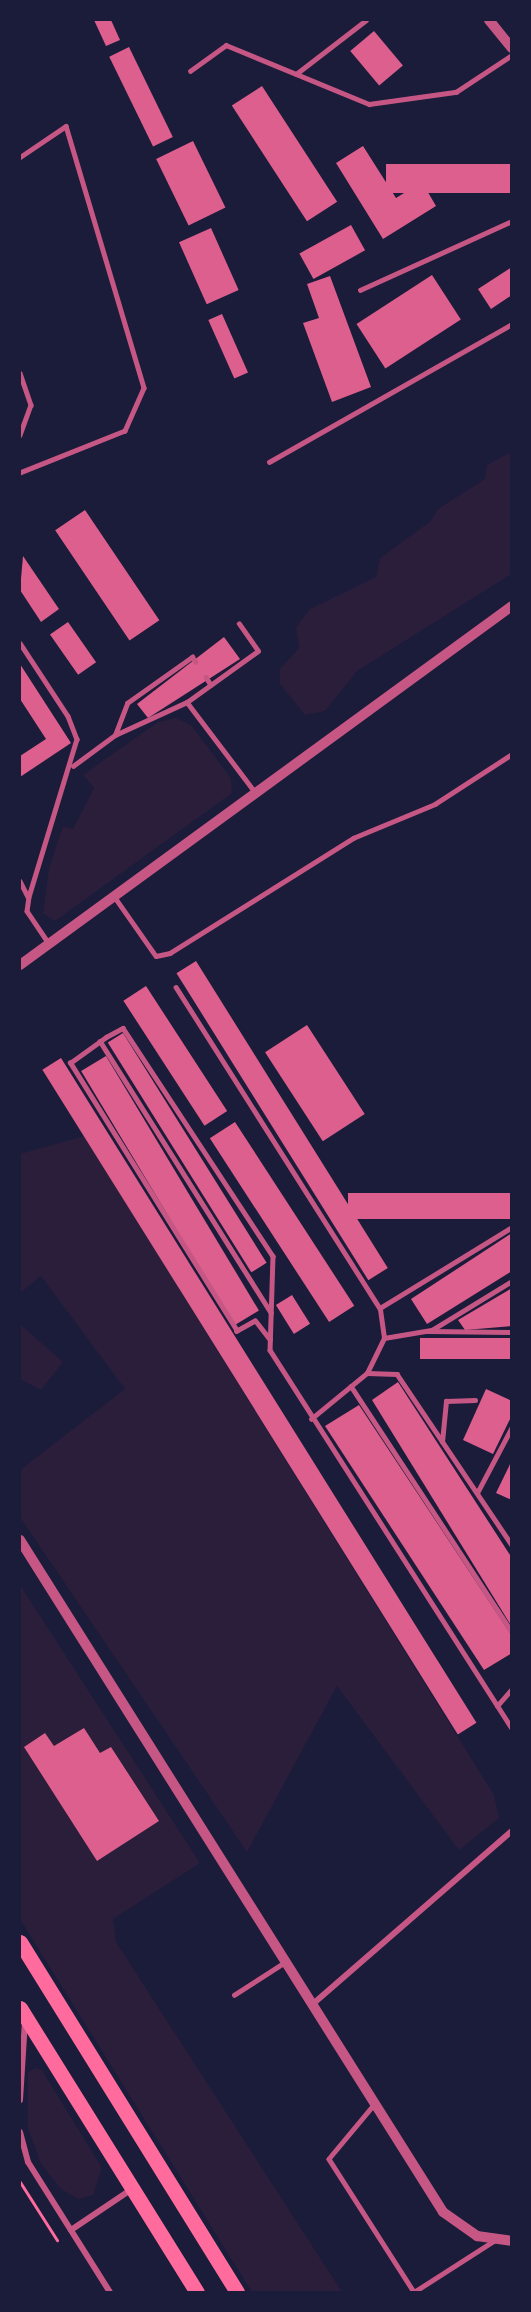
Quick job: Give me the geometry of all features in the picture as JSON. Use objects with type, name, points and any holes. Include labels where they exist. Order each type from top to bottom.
[{"type":"main road","points":[[20,1942],[237,2292]]},
{"type":"main road","points":[[23,2013],[197,2292]]},
{"type":"street","points":[[489,20],[512,48]]},
{"type":"street","points":[[20,965],[512,606]]},
{"type":"street","points":[[20,1540],[314,2002],[443,2212],[477,2236],[512,2241]]},
{"type":"street","points":[[314,2002],[512,1831]]},
{"type":"street","points":[[20,2100],[23,2013]]},
{"type":"street","points":[[20,2132],[28,2162],[110,2292]]},
{"type":"street","points":[[71,2230],[132,2189]]},
{"type":"lane","points":[[296,74],[366,20]]},
{"type":"lane","points":[[190,71],[226,45],[369,104],[456,92],[512,55]]},
{"type":"lane","points":[[20,157],[66,126],[144,388],[125,431],[20,474]]},
{"type":"lane","points":[[360,290],[512,221]]},
{"type":"lane","points":[[269,462],[512,324]]},
{"type":"lane","points":[[20,373],[31,405],[20,435]]},
{"type":"lane","points":[[73,766],[115,735],[187,702],[258,651],[239,624]]},
{"type":"lane","points":[[20,643],[68,716],[77,739],[73,766],[28,897],[27,911],[49,944]]},
{"type":"lane","points":[[115,735],[127,703],[192,657],[196,662]]},
{"type":"lane","points":[[206,677],[211,685]]},
{"type":"lane","points":[[187,702],[255,792]]},
{"type":"lane","points":[[114,896],[156,956],[170,953],[353,838],[435,804],[512,754]]},
{"type":"lane","points":[[20,881],[28,897]]},
{"type":"lane","points":[[20,913],[27,911]]},
{"type":"lane","points":[[176,987],[380,1308],[384,1338],[367,1373],[311,1419]]},
{"type":"lane","points":[[270,1340],[255,1321],[237,1331],[70,1063],[100,1041],[123,1028],[273,1257],[270,1350],[311,1419],[512,1729]]},
{"type":"lane","points":[[100,1041],[271,1313]]},
{"type":"lane","points":[[380,1308],[512,1227]]},
{"type":"lane","points":[[427,1331],[512,1281]]},
{"type":"lane","points":[[384,1338],[427,1331],[512,1332]]},
{"type":"lane","points":[[367,1373],[397,1374],[510,1542]]},
{"type":"lane","points":[[351,1386],[512,1632]]},
{"type":"lane","points":[[442,1442],[446,1401],[475,1400]]},
{"type":"lane","points":[[477,1493],[512,1427]]},
{"type":"lane","points":[[510,1542],[512,1532]]},
{"type":"lane","points":[[497,1706],[512,1689]]},
{"type":"lane","points":[[234,1995],[287,1961]]},
{"type":"lane","points":[[376,2103],[329,2159],[414,2292],[495,2240]]},
{"type":"path","points":[[20,2182],[57,2240]]},
{"type":"shaded area","points":[[511,452],[511,574],[357,671],[325,711],[305,715],[280,684],[280,669],[299,648],[296,627],[310,609],[376,577],[380,558],[431,521],[438,509],[485,479],[487,465]]},
{"type":"shaded area","points":[[176,718],[191,725],[231,778],[232,793],[55,921],[43,913],[49,868],[63,826],[73,829],[94,788],[83,775],[158,722]]},
{"type":"shaded area","points":[[84,1136],[494,1795],[499,1818],[459,1850],[337,1686],[247,1852],[20,1517],[20,1470],[125,1389],[41,1276],[20,1293],[20,1154]]},
{"type":"shaded area","points":[[20,1324],[63,1362],[41,1390],[20,1379]]},
{"type":"shaded area","points":[[20,1585],[200,1863],[113,1919],[116,1942],[342,2292],[252,2292],[20,1919]]},
{"type":"shaded area","points":[[36,2068],[42,2070],[102,2168],[93,2195],[78,2199],[61,2189],[41,2164],[28,2128],[28,2072]]},
{"type":"building","points":[[94,20],[111,20],[120,40],[106,46]]},
{"type":"building","points":[[374,31],[403,65],[379,85],[350,51]]},
{"type":"building","points":[[129,47],[173,137],[153,147],[109,57]]},
{"type":"building","points":[[262,86],[337,202],[307,221],[232,106]]},
{"type":"building","points":[[193,141],[225,208],[189,225],[156,159]]},
{"type":"building","points":[[363,146],[396,198],[422,182],[436,206],[383,239],[336,163]]},
{"type":"building","points":[[386,164],[512,164],[512,193],[386,193]]},
{"type":"building","points":[[351,225],[365,250],[313,279],[299,254]]},
{"type":"building","points":[[211,228],[239,290],[207,304],[179,242]]},
{"type":"building","points":[[512,267],[512,295],[491,309],[478,289]]},
{"type":"building","points":[[432,275],[461,319],[385,368],[357,324]]},
{"type":"building","points":[[330,276],[371,387],[332,402],[303,323],[319,318],[307,284]]},
{"type":"building","points":[[222,314],[248,372],[234,379],[208,320]]},
{"type":"building","points":[[85,510],[159,620],[130,640],[55,530]]},
{"type":"building","points":[[23,556],[59,609],[41,622],[20,590]]},
{"type":"building","points":[[68,622],[96,662],[78,675],[50,635]]},
{"type":"building","points":[[224,637],[240,659],[148,718],[137,704]]},
{"type":"building","points":[[20,664],[71,743],[20,777],[20,756],[46,739],[20,699]]},
{"type":"building","points":[[196,961],[388,1268],[368,1280],[176,973]]},
{"type":"building","points":[[146,986],[227,1111],[205,1126],[123,1001]]},
{"type":"building","points":[[307,1025],[365,1114],[323,1141],[265,1052]]},
{"type":"building","points":[[123,1033],[267,1263],[251,1272],[108,1043]]},
{"type":"building","points":[[106,1056],[259,1311],[234,1326],[81,1071]]},
{"type":"building","points":[[61,1058],[476,1723],[458,1735],[42,1070]]},
{"type":"building","points":[[235,1122],[354,1306],[329,1322],[210,1138]]},
{"type":"building","points":[[348,1193],[512,1193],[512,1219],[348,1219]]},
{"type":"building","points":[[512,1233],[512,1271],[427,1324],[411,1299]]},
{"type":"building","points":[[512,1288],[512,1326],[465,1330],[458,1320]]},
{"type":"building","points":[[292,1295],[310,1324],[294,1334],[276,1305]]},
{"type":"building","points":[[420,1338],[512,1338],[512,1359],[420,1359]]},
{"type":"building","points":[[398,1382],[512,1558],[512,1627],[372,1400]]},
{"type":"building","points":[[486,1389],[512,1401],[512,1415],[493,1454],[463,1440]]},
{"type":"building","points":[[359,1405],[512,1636],[512,1653],[484,1670],[325,1426]]},
{"type":"building","points":[[512,1460],[512,1500],[496,1493]]},
{"type":"building","points":[[84,1728],[100,1753],[111,1747],[159,1821],[97,1861],[24,1747],[45,1733],[54,1746]]}]
